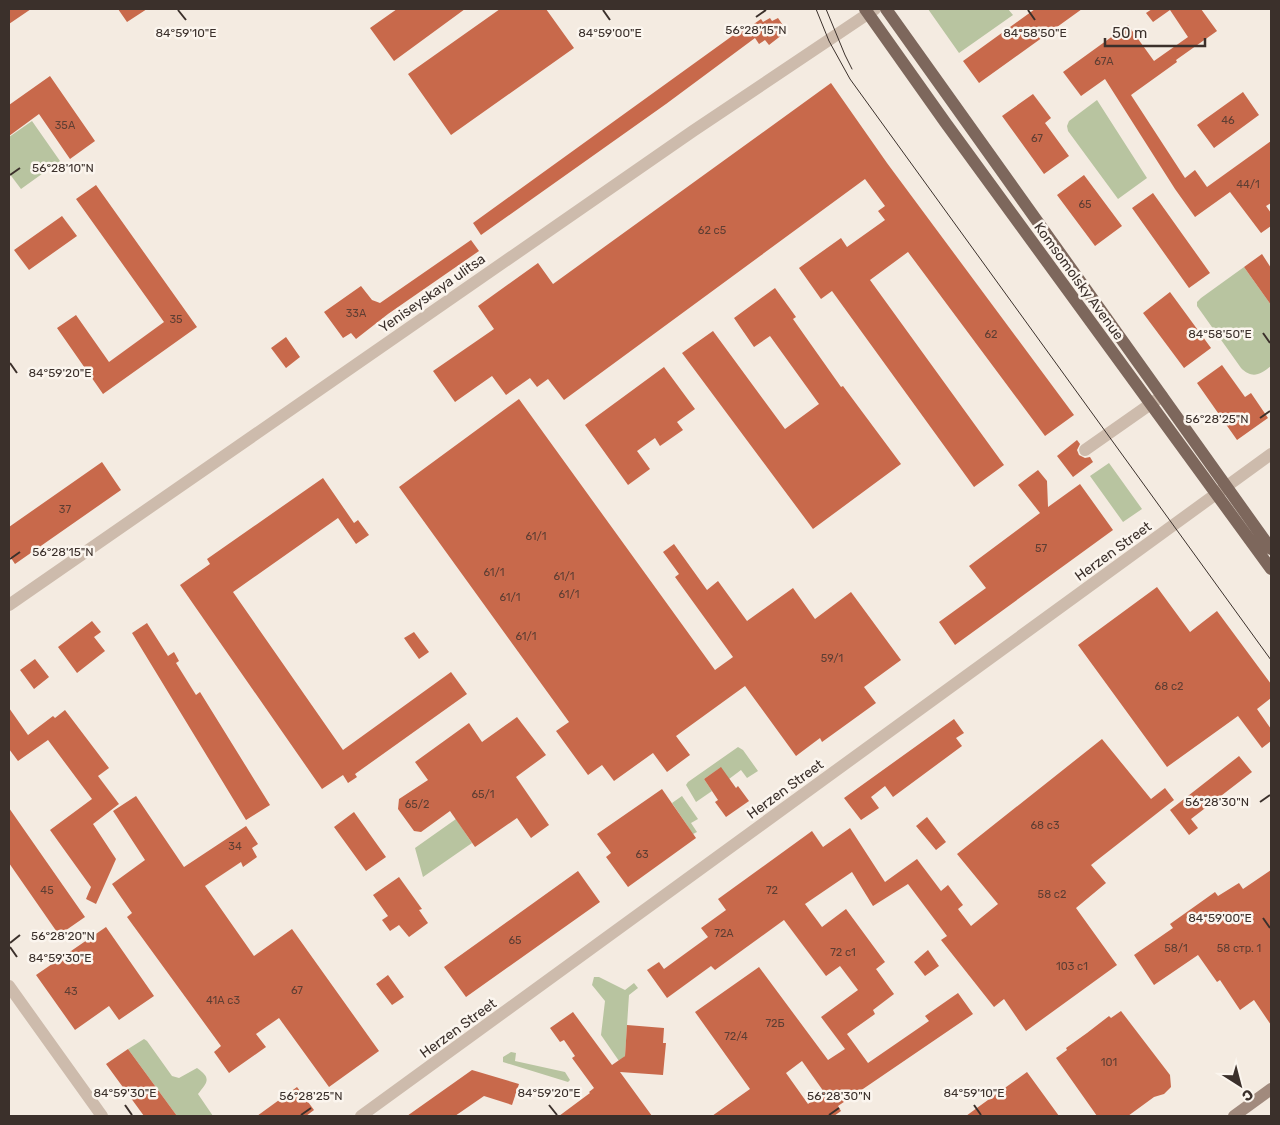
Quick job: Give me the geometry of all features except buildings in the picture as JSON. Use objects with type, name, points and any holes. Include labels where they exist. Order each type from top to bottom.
[{"type":"main road","name":"Komsomolsky Avenue","points":[[886,9],[1162,396],[1271,569]]},
{"type":"main road","name":"Komsomolsky Avenue","points":[[870,10],[957,138],[1150,404],[1271,549]]},
{"type":"main road","points":[[1234,1116],[1271,1089]]},
{"type":"street","name":"Yeniseyskaya ulitsa","points":[[9,605],[870,10]]},
{"type":"street","points":[[1085,450],[1162,396]]},
{"type":"street","name":"Herzen Street","points":[[361,1116],[1271,454]]},
{"type":"street","points":[[9,986],[102,1116]]},
{"type":"green space","points":[[928,9],[1008,9],[1013,15],[959,53]]},
{"type":"green space","points":[[1097,100],[1147,178],[1118,199],[1068,131],[1069,121]]},
{"type":"green space","points":[[32,121],[60,161],[21,189],[9,173],[9,137]]},
{"type":"green space","points":[[1244,267],[1271,305],[1271,366],[1263,372],[1252,375],[1241,368],[1197,306],[1197,302],[1201,298]]},
{"type":"green space","points":[[1109,463],[1142,509],[1123,522],[1090,476]]},
{"type":"green space","points":[[738,747],[743,750],[758,771],[747,778],[741,770],[729,779],[720,768],[704,779],[712,791],[696,802],[686,785],[688,782]]},
{"type":"green space","points":[[682,796],[698,819],[691,823],[697,832],[693,834],[672,803]]},
{"type":"green space","points":[[456,819],[472,843],[423,877],[415,848]]},
{"type":"green space","points":[[594,977],[599,977],[625,990],[634,983],[638,988],[629,995],[625,1056],[619,1061],[601,1035],[605,1001],[592,985]]},
{"type":"green space","points":[[144,1039],[172,1076],[179,1078],[197,1068],[205,1075],[207,1081],[198,1094],[213,1116],[177,1116],[128,1049]]},
{"type":"green space","points":[[511,1052],[516,1053],[515,1061],[565,1072],[570,1080],[568,1082],[503,1062],[503,1057]]},
{"type":"tram line","points":[[816,9],[829,41],[850,79],[1271,660]]},
{"type":"tram line","points":[[826,9],[852,69]]}]
